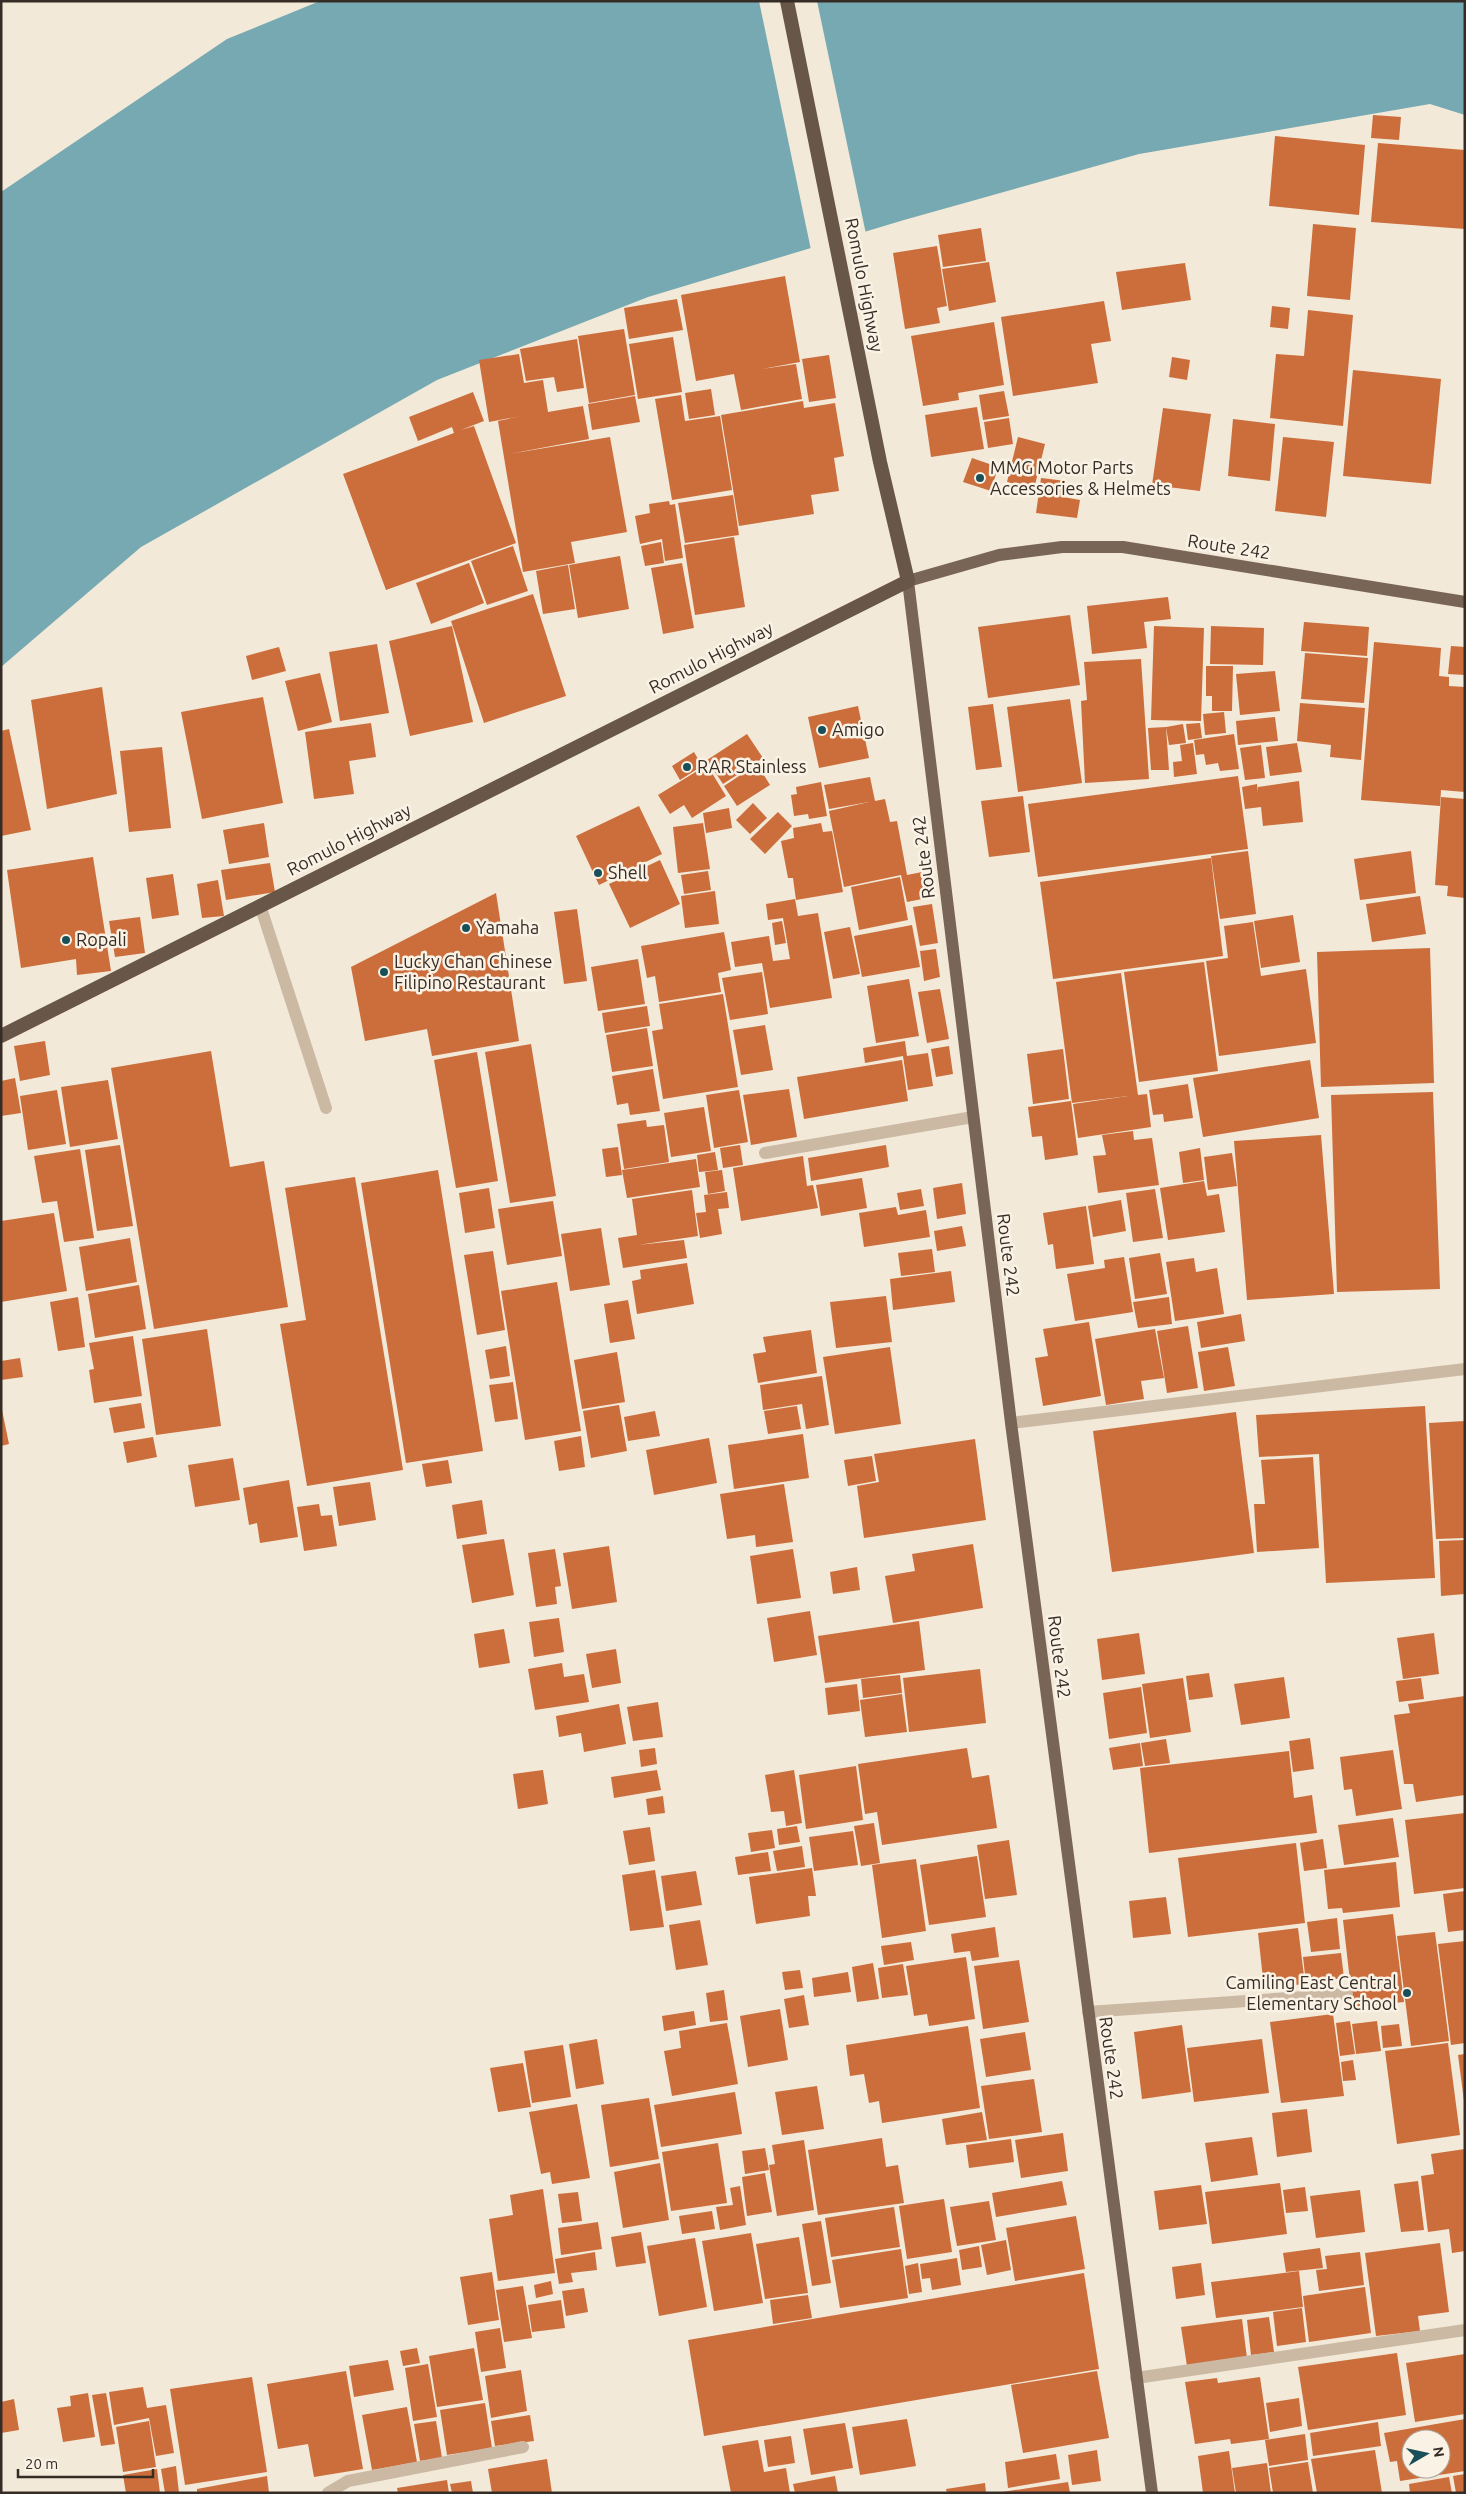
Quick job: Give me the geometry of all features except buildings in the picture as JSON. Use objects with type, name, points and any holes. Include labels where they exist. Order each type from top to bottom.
[{"type":"highway","name":"Romulo Highway","points":[[1,1036],[908,581],[880,462],[787,1]]},
{"type":"main road","name":"Route 242","points":[[1152,2493],[1011,1423],[908,581],[999,555],[1062,547],[1123,547],[1465,602]]},
{"type":"street","points":[[260,905],[326,1108]]},
{"type":"street","points":[[765,1153],[973,1117]]},
{"type":"street","points":[[1011,1423],[1465,1369]]},
{"type":"street","points":[[1088,2012],[1347,1994]]},
{"type":"street","points":[[1136,2378],[1465,2330]]},
{"type":"street","points":[[328,2493],[348,2481],[523,2447]]},
{"type":"water","points":[[320,1],[1465,1],[1465,115],[1430,104],[1139,154],[904,220],[648,297],[437,380],[141,547],[1,667],[1,192],[227,39]]},
{"type":"pier","points":[[759,1],[817,1],[866,234],[811,250]]},
{"type":"place","name":"MMG Motor Parts Accessories & Helmets","points":[[980,478]]},
{"type":"place","name":"Amigo","points":[[822,730]]},
{"type":"place","name":"RAR Stainless","points":[[687,767]]},
{"type":"place","name":"Shell","points":[[598,873]]},
{"type":"place","name":"Yamaha","points":[[466,928]]},
{"type":"place","name":"Ropali","points":[[66,940]]},
{"type":"place","name":"Lucky Chan Chinese Filipino Restaurant","points":[[384,972]]},
{"type":"place","name":"Camiling East Central Elementary School","points":[[1407,1993]]}]
